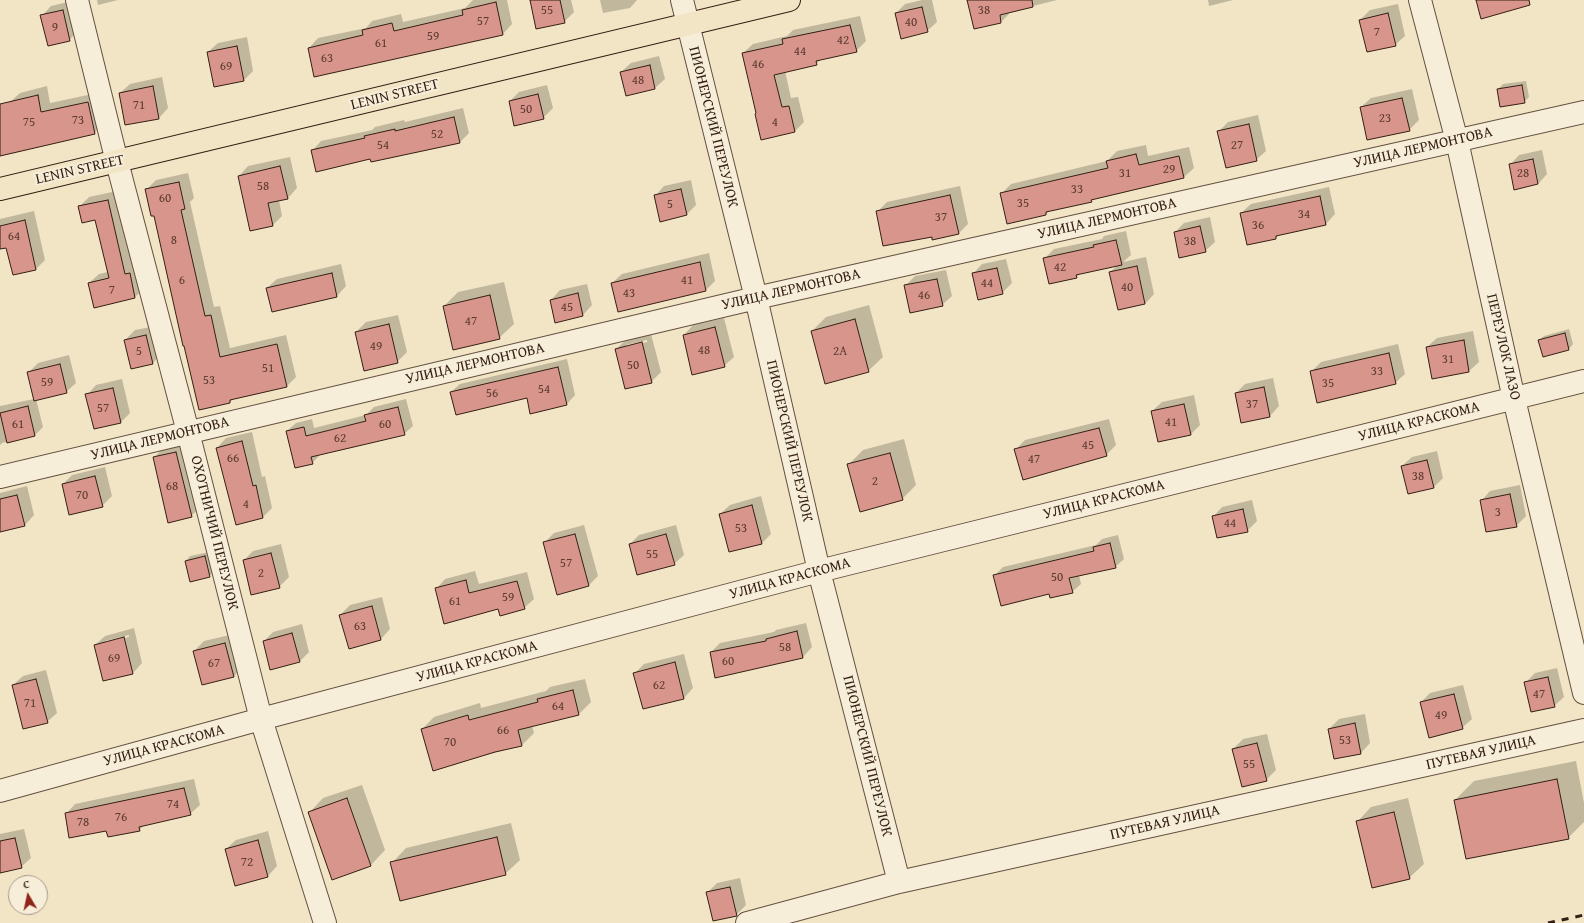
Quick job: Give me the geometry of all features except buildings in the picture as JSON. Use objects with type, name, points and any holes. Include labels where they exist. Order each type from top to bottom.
[{"type":"main road","name":"LENIN STREET","points":[[0,189],[789,0]]},
{"type":"street","name":"ОХОТНИЧИЙ ПЕРЕУЛОК","points":[[77,0],[117,162],[261,719],[325,923]]},
{"type":"street","name":"ПИОНЕРСКИЙ ПЕРЕУЛОК","points":[[682,0],[756,298],[819,571],[899,882]]},
{"type":"street","name":"ПЕРЕУЛОК ЛАЗО","points":[[1420,0],[1457,141],[1514,399],[1584,693]]},
{"type":"street","name":"УЛИЦА ЛЕРМОНТОВА","points":[[0,477],[756,298],[1584,112]]},
{"type":"street","name":"УЛИЦА КРАСКОМА","points":[[0,791],[261,719],[819,571],[1584,381]]},
{"type":"street","name":"ПУТЕВАЯ УЛИЦА","points":[[747,923],[899,882],[1584,730]]},
{"type":"railway","points":[[1548,923],[1584,915]]}]
